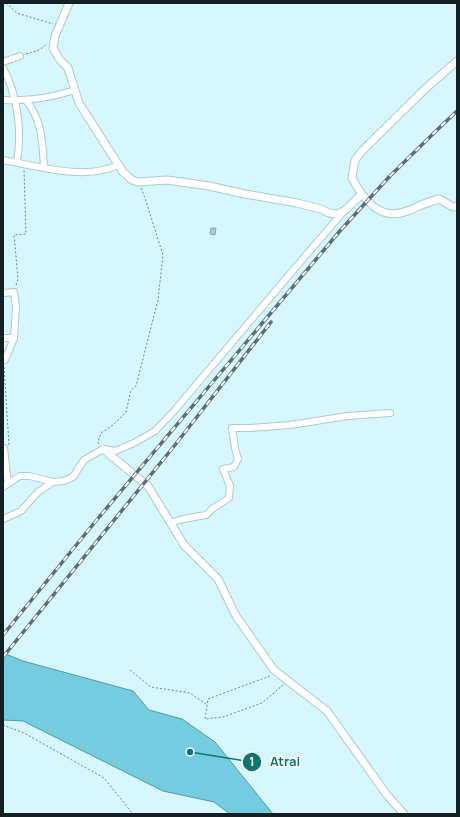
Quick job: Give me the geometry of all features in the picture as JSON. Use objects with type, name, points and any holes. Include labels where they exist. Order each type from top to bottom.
[{"type":"street","points":[[69,3],[55,36],[53,48],[68,68],[79,103],[127,177],[138,182],[167,180],[209,186],[297,203],[321,209],[329,213],[337,214],[344,211]]},
{"type":"street","points":[[3,62],[20,56]]},
{"type":"street","points":[[456,209],[439,199],[425,202],[406,212],[394,214],[383,213],[361,195],[352,178],[354,164],[359,156],[425,88],[457,62]]},
{"type":"street","points":[[3,68],[10,81],[19,123],[19,152],[17,162]]},
{"type":"street","points":[[3,82],[10,81]]},
{"type":"street","points":[[3,100],[26,100],[52,97],[74,90]]},
{"type":"street","points":[[26,100],[35,112],[39,124],[42,138],[44,167]]},
{"type":"street","points":[[3,160],[86,173],[107,170],[118,165]]},
{"type":"street","points":[[5,469],[20,476],[30,476],[53,482],[64,481],[72,477],[84,460],[103,449],[116,451],[155,431],[344,211],[361,195]]},
{"type":"street","points":[[3,293],[14,292],[16,307],[14,338],[5,360]]},
{"type":"street","points":[[3,338],[14,338]]},
{"type":"street","points":[[170,523],[206,515],[212,509],[230,498],[230,486],[223,469],[234,467],[238,460],[232,428],[290,425],[348,416],[390,413]]},
{"type":"street","points":[[4,448],[5,485]]},
{"type":"street","points":[[103,449],[148,486],[184,545],[218,579],[236,616],[274,670],[327,711],[386,796],[404,814]]},
{"type":"street","points":[[5,485],[20,476]]},
{"type":"street","points":[[3,520],[21,511],[38,492],[53,482]]},
{"type":"path","points":[[6,3],[17,13],[59,26]]},
{"type":"path","points":[[20,56],[43,48],[48,40],[55,36]]},
{"type":"path","points":[[14,292],[18,279],[14,235],[26,234],[24,164]]},
{"type":"path","points":[[103,449],[98,442],[101,433],[113,425],[126,412],[131,390],[136,386],[158,300],[163,255],[145,198],[138,182]]},
{"type":"path","points":[[4,448],[9,444],[4,366],[5,360]]},
{"type":"path","points":[[130,670],[152,687],[190,694],[207,704]]},
{"type":"path","points":[[277,673],[208,699],[205,719],[223,717],[262,703],[288,681]]},
{"type":"path","points":[[3,725],[24,733],[104,778],[133,814]]},
{"type":"water","points":[[3,653],[23,661],[133,691],[149,710],[182,719],[215,742],[273,814],[230,814],[214,802],[163,791],[23,721],[3,720]]},
{"type":"building","points":[[211,228],[216,228],[215,235],[210,234]]},
{"type":"railway","points":[[3,635],[95,522],[339,232],[389,177],[457,111]]},
{"type":"railway","points":[[3,657],[175,445],[271,322]]},
{"type":"place","name":"Atrai","points":[[190,752]]}]
